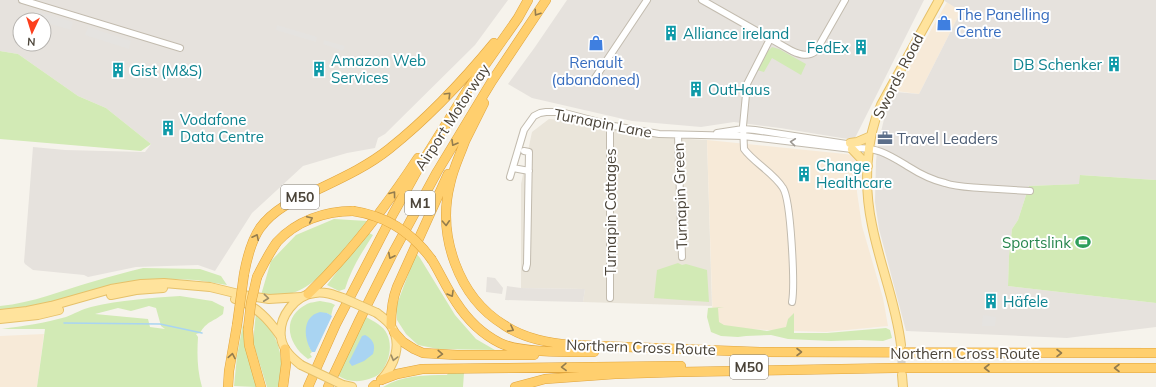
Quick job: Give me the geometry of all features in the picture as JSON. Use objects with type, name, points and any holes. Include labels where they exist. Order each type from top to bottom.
[{"type":"highway","name":"Airport Motorway","points":[[328,387],[387,265],[437,172],[492,81],[546,0]]},
{"type":"highway","name":"Airport Motorway","points":[[308,387],[336,324],[418,169],[468,89],[518,18],[527,1]]},
{"type":"highway","name":"M50","points":[[228,387],[244,274],[249,252],[260,229],[276,212],[293,200],[355,171],[388,149],[428,115],[462,81],[508,25],[520,7],[527,1]]},
{"type":"highway","name":"M50","points":[[465,141],[501,72],[528,27]]},
{"type":"highway","points":[[305,296],[334,268],[386,203],[459,99],[468,89]]},
{"type":"highway","points":[[393,329],[391,310],[393,297],[440,190],[465,141]]},
{"type":"highway","name":"Northern Cross Route","points":[[465,141],[450,184],[446,215],[448,243],[457,270],[474,298],[486,311],[503,325],[532,338],[554,343],[573,345],[760,352],[1156,353]]},
{"type":"highway","points":[[261,387],[250,345],[248,329],[251,303],[257,277],[263,264],[278,242],[290,232],[320,215],[340,211],[377,216],[399,227],[419,244],[432,260],[449,291],[475,326],[501,344],[533,350],[582,352]]},
{"type":"highway","name":"M50","points":[[393,329],[403,342],[414,349],[435,354],[535,355],[582,352],[760,352]]},
{"type":"highway","points":[[283,387],[286,364],[285,349]]},
{"type":"highway","name":"M50","points":[[375,385],[397,374],[422,369],[658,366],[894,368]]},
{"type":"highway","name":"M50","points":[[515,387],[540,380],[615,374],[894,368]]},
{"type":"highway","name":"Northern Cross Route","points":[[894,368],[1156,368]]},
{"type":"highway","points":[[529,387],[563,378]]},
{"type":"main road","name":"Swords Road","points":[[901,344],[899,326],[894,305],[871,225],[868,192],[869,149],[876,117],[881,105],[938,0]]},
{"type":"main road","points":[[868,166],[854,147],[857,142],[871,136]]},
{"type":"main road","points":[[0,314],[27,311],[51,306],[111,289],[141,284],[164,283],[210,286],[243,295],[269,299],[305,296],[316,292],[326,292],[377,313],[393,329],[397,342],[395,359],[387,373],[375,385]]},
{"type":"main road","points":[[0,319],[38,315],[107,295],[136,290],[160,288],[194,289],[243,301],[259,311],[281,337],[285,349],[301,365],[343,385],[352,387]]},
{"type":"main road","points":[[281,337],[284,319],[288,310],[305,296]]},
{"type":"main road","points":[[902,375],[903,387]]},
{"type":"street","points":[[22,0],[180,48]]},
{"type":"street","points":[[595,78],[647,0]]},
{"type":"street","points":[[702,0],[770,39],[800,54],[811,55],[816,51],[845,0]]},
{"type":"street","points":[[770,39],[747,84],[743,129],[744,148],[777,180],[786,194],[791,249],[792,302]]},
{"type":"street","name":"Turnapin Lane","points":[[510,177],[524,130],[528,123],[534,116],[540,113],[553,111],[610,125],[659,134],[743,136],[854,147]]},
{"type":"street","name":"Turnapin Cottages","points":[[610,125],[610,298]]},
{"type":"street","name":"Turnapin Lane","points":[[705,135],[743,129],[869,149],[885,153],[934,180],[964,186],[1030,191]]},
{"type":"street","name":"Turnapin Green","points":[[678,135],[682,257]]},
{"type":"street","points":[[524,151],[530,152],[526,268]]},
{"type":"street","points":[[513,168],[530,171]]},
{"type":"shaded area","name":"Amazon Web Services","points":[[0,0],[508,0],[475,45],[385,134],[378,138],[375,148],[347,153],[303,166],[252,213],[215,271],[198,265],[136,267],[88,277],[84,275],[33,270],[25,264],[33,147],[65,150],[145,152],[151,144],[106,108],[78,96],[18,54],[0,51]]},
{"type":"shaded area","points":[[567,0],[924,0],[854,140],[734,122],[701,127],[632,121],[532,98],[508,84]]},
{"type":"shaded area","points":[[943,0],[1156,0],[1156,180],[1081,175],[1080,184],[1029,186],[1018,220],[1012,229],[1008,286],[1156,303],[1156,327],[1067,338],[906,331],[879,229],[875,202],[876,161],[878,144],[886,111],[896,92],[919,94],[961,11]]},
{"type":"shaded area","points":[[947,2],[961,11],[919,94],[896,91]]},
{"type":"shaded area","points":[[52,16],[73,22],[71,30],[52,24]]},
{"type":"shaded area","points":[[277,25],[317,37],[316,42],[276,30]]},
{"type":"shaded area","points":[[88,27],[131,41],[129,49],[85,35]]},
{"type":"shaded area","points":[[324,40],[345,46],[343,51],[323,44]]},
{"type":"shaded area","points":[[549,119],[591,123],[655,137],[707,140],[712,306],[583,302],[585,289],[521,288],[521,184],[532,132]]},
{"type":"shaded area","points":[[707,140],[855,155],[857,192],[862,226],[883,298],[888,326],[826,332],[713,328]]},
{"type":"shaded area","points":[[487,277],[495,278],[503,288],[502,294],[486,292]]},
{"type":"shaded area","points":[[507,286],[521,288],[585,289],[583,302],[505,300]]},
{"type":"shaded area","points":[[983,315],[996,317],[995,326],[982,326]]},
{"type":"shaded area","points":[[44,334],[37,387],[0,387],[0,336]]},
{"type":"green space","points":[[772,47],[779,49],[806,64],[801,75],[772,58],[764,72],[757,70],[766,53]]},
{"type":"green space","points":[[0,51],[18,54],[78,96],[106,108],[151,144],[141,151],[0,139]]},
{"type":"green space","name":"Sportslink","points":[[1080,175],[1156,180],[1156,303],[1008,286],[1012,229],[1018,220],[1029,186],[1079,184]]},
{"type":"green space","points":[[334,219],[367,221],[342,253],[311,283],[300,290],[289,294],[261,295],[271,261],[296,235]]},
{"type":"green space","points":[[367,232],[373,235],[361,254],[345,289],[339,291],[327,285]]},
{"type":"green space","points":[[416,253],[455,315],[476,339],[495,350],[438,349],[418,345],[406,334],[397,320],[396,307]]},
{"type":"green space","points":[[678,263],[707,270],[709,302],[654,298],[657,270]]},
{"type":"green space","points":[[143,268],[200,269],[221,276],[227,285],[196,280],[173,279],[122,283],[44,304],[0,312],[0,306],[36,299]]},
{"type":"green space","points":[[180,296],[212,301],[224,307],[223,314],[208,324],[200,333],[196,334],[198,337],[198,362],[202,387],[37,387],[45,329],[2,329],[58,319],[81,310],[102,305]],"holes":[[[149,306],[156,308],[161,326],[165,329],[150,327],[148,319],[95,314],[118,308],[131,311]]]},
{"type":"green space","points":[[320,301],[335,305],[331,316],[327,313],[309,346],[312,352],[310,354],[312,357],[308,359],[295,346],[290,331],[290,323],[293,316],[299,309],[309,303]]},
{"type":"green space","points":[[724,307],[718,308],[719,322],[724,325],[767,331],[786,327],[788,319],[794,313],[794,333],[827,333],[886,328],[890,330],[892,338],[883,341],[831,341],[788,339],[771,335],[738,337],[721,336],[711,332],[707,317],[708,308]]},
{"type":"green space","points":[[256,312],[270,328],[278,346],[281,356],[281,376],[279,387],[267,387],[253,342]]},
{"type":"green space","points":[[366,317],[381,326],[386,331],[390,344],[388,359],[380,373],[375,376],[360,381],[347,380],[337,375]]},
{"type":"green space","points":[[243,324],[256,387],[234,386],[237,356]]},
{"type":"green space","points":[[448,373],[464,373],[463,387],[383,387],[406,378],[447,375]]},
{"type":"water","points":[[320,312],[327,313],[332,316],[315,352],[312,352],[307,341],[307,323],[314,315]]},
{"type":"water","points":[[365,335],[370,338],[373,343],[373,354],[364,361],[352,366],[349,362],[362,336]]},
{"type":"waterway","points":[[64,323],[160,324],[202,333]]},
{"type":"tunnel","points":[[901,346],[902,375]]},
{"type":"place","name":"The Panelling Centre","points":[[944,23]]},
{"type":"place","name":"Alliance ireland","points":[[671,33]]},
{"type":"place","name":"Renault (abandoned)","points":[[596,43]]},
{"type":"place","name":"FedEx","points":[[861,47]]},
{"type":"place","name":"DB Schenker","points":[[1114,64]]},
{"type":"place","name":"Amazon Web Services","points":[[319,69]]},
{"type":"place","name":"Gist (M&S)","points":[[118,70]]},
{"type":"place","name":"OutHaus","points":[[696,89]]},
{"type":"place","name":"Vodafone Data Centre","points":[[168,128]]},
{"type":"place","name":"Travel Leaders","points":[[885,138]]},
{"type":"place","name":"Change Healthcare","points":[[804,174]]},
{"type":"place","name":"Sportslink","points":[[1083,242]]},
{"type":"place","name":"Häfele","points":[[991,301]]}]
